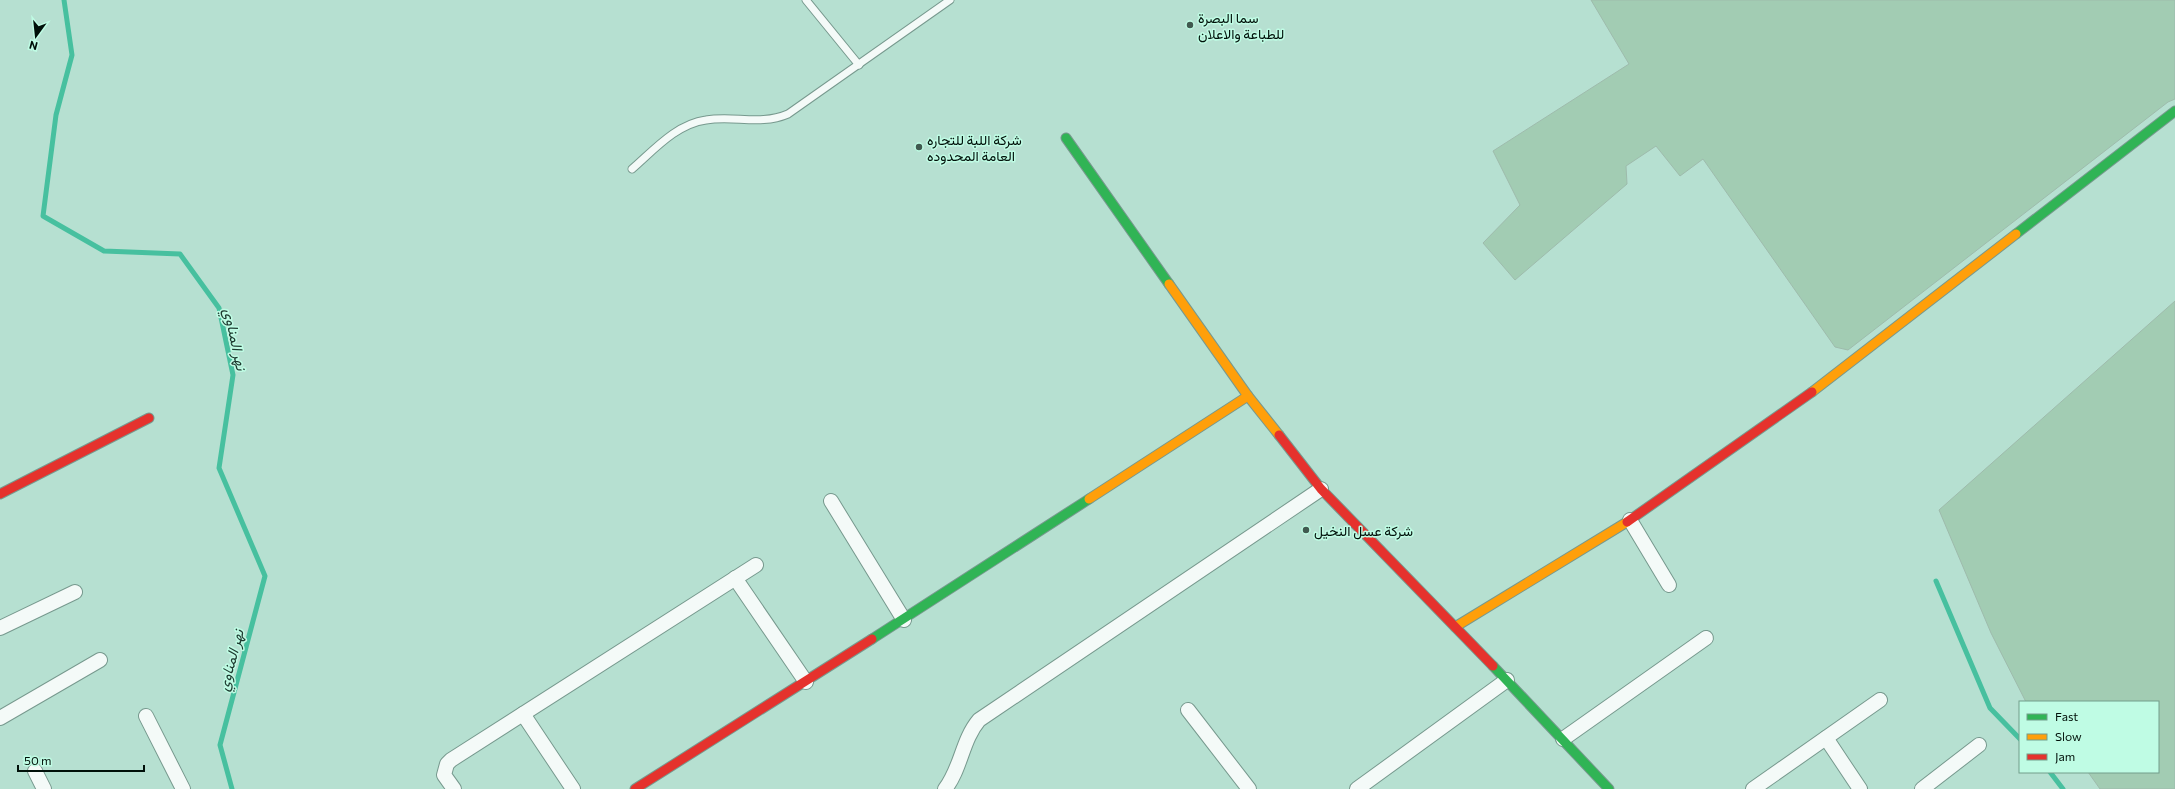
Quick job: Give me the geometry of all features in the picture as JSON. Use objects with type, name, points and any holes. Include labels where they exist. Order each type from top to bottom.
[{"type":"street","points":[[1455,627],[1630,520],[1834,377],[2175,111]]},
{"type":"street","points":[[1066,138],[1248,396],[1322,489],[1507,680],[1609,789]]},
{"type":"street","points":[[635,789],[904,620],[1248,396]]},
{"type":"street","points":[[0,494],[149,418]]},
{"type":"street","points":[[945,789],[955,773],[969,734],[979,720],[1322,489]]},
{"type":"street","points":[[831,501],[904,620]]},
{"type":"street","points":[[1630,520],[1669,585]]},
{"type":"street","points":[[454,789],[444,775],[447,764],[756,565]]},
{"type":"street","points":[[735,578],[806,682]]},
{"type":"street","points":[[0,628],[75,592]]},
{"type":"street","points":[[1563,739],[1706,638]]},
{"type":"street","points":[[0,718],[100,660]]},
{"type":"street","points":[[1357,789],[1507,680]]},
{"type":"street","points":[[1754,789],[1880,700]]},
{"type":"street","points":[[1188,710],[1248,789]]},
{"type":"street","points":[[524,714],[573,789]]},
{"type":"street","points":[[146,716],[183,789]]},
{"type":"street","points":[[1826,738],[1860,789]]},
{"type":"street","points":[[1922,789],[1979,745]]},
{"type":"street","points":[[35,771],[44,789]]},
{"type":"lane","points":[[806,0],[859,65]]},
{"type":"lane","points":[[632,169],[670,137],[693,123],[719,119],[759,121],[779,118],[796,109],[950,0]]},
{"type":"building","points":[[1591,0],[2175,0],[2175,99],[2168,102],[1848,350],[1835,347],[1703,159],[1680,176],[1656,146],[1626,166],[1627,184],[1515,280],[1483,243],[1520,205],[1493,151],[1629,64]]},
{"type":"building","points":[[2175,301],[2175,789],[2100,789],[2089,773],[2159,773],[2159,701],[2025,701],[1991,633],[1939,510]]},
{"type":"waterway","name":"نهر المناوي","points":[[64,0],[72,55],[56,115],[43,216],[104,251],[180,254],[219,308],[233,375],[219,468],[265,576],[220,745],[232,789]]},
{"type":"waterway","points":[[1936,581],[1990,708],[2019,738]]},
{"type":"waterway","points":[[2051,773],[2063,789]]},
{"type":"traffic: fast","points":[[2016,234],[2175,111]]},
{"type":"traffic: fast","points":[[1066,138],[1169,284]]},
{"type":"traffic: fast","points":[[872,639],[1089,499]]},
{"type":"traffic: fast","points":[[1493,666],[1609,789]]},
{"type":"traffic: slow","points":[[1812,392],[2016,234]]},
{"type":"traffic: slow","points":[[1169,284],[1248,396],[1279,435]]},
{"type":"traffic: slow","points":[[1089,499],[1248,396]]},
{"type":"traffic: slow","points":[[1455,627],[1627,522]]},
{"type":"traffic: jam","points":[[1627,522],[1812,392]]},
{"type":"traffic: jam","points":[[0,494],[149,418]]},
{"type":"traffic: jam","points":[[1279,435],[1321,489],[1493,666]]},
{"type":"traffic: jam","points":[[635,789],[872,639]]},
{"type":"place","name":"سما البصرة للطباعة والاعلان","points":[[1190,25]]},
{"type":"place","name":"شركة اللبة للتجاره العامة المحدوده","points":[[919,147]]},
{"type":"place","name":"شركة عسل النخيل","points":[[1306,530]]}]
